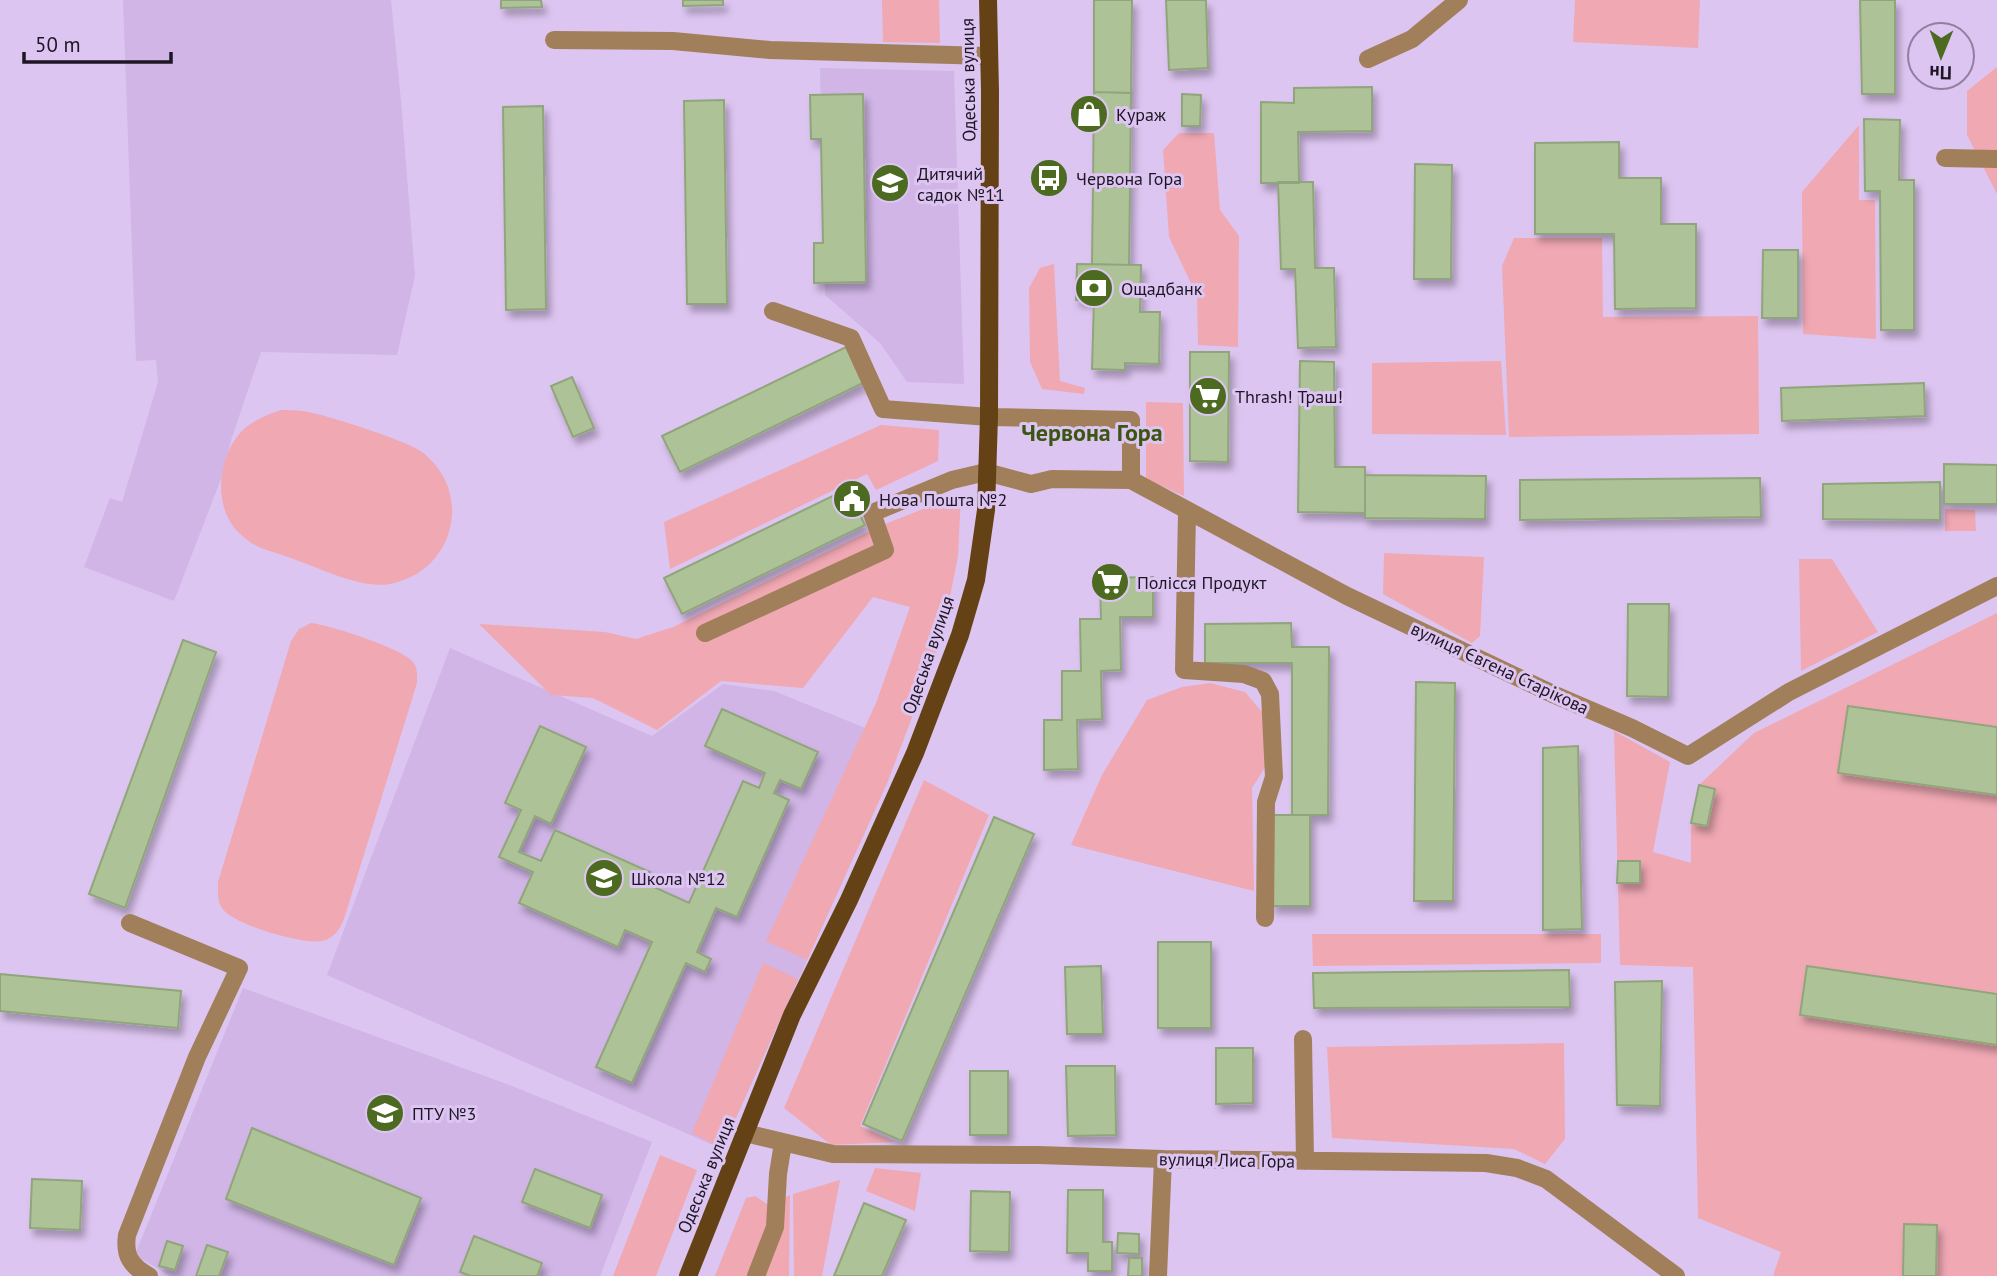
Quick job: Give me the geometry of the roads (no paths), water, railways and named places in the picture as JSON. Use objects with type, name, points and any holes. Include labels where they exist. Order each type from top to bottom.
[{"type":"main road","name":"Одеська вулиця","points":[[688,1276],[792,1015],[849,900],[915,753],[960,635],[976,580],[986,510],[989,417],[988,0]]},
{"type":"street","points":[[1368,59],[1412,38],[1459,0]]},
{"type":"street","points":[[554,40],[673,41],[770,50],[989,56]]},
{"type":"street","points":[[1945,158],[1997,159]]},
{"type":"street","points":[[773,311],[851,338],[883,409],[989,417],[1131,420],[1131,480]]},
{"type":"street","points":[[705,633],[885,550],[872,513],[952,480],[986,472]]},
{"type":"street","name":"вулиця Євгена Старікова","points":[[986,472],[1031,484],[1052,479],[1131,480],[1359,602],[1688,756],[1789,692],[1997,586]]},
{"type":"street","points":[[1187,512],[1184,670],[1244,674],[1263,681],[1270,694],[1274,777],[1266,802],[1265,918]]},
{"type":"street","points":[[130,923],[239,968],[197,1057],[127,1235],[125,1248],[129,1259],[136,1268],[149,1276]]},
{"type":"street","points":[[1303,1039],[1305,1161]]},
{"type":"street","name":"вулиця Лиса Гора","points":[[745,1133],[833,1154],[1486,1163],[1517,1168],[1546,1178],[1676,1276]]},
{"type":"street","points":[[756,1276],[775,1227],[783,1143]]},
{"type":"street","points":[[1158,1276],[1163,1159]]},
{"type":"place","name":"Кураж","points":[[1089,114]]},
{"type":"place","name":"Червона Гора","points":[[1049,178]]},
{"type":"place","name":"Дитячий садок №11","points":[[890,183]]},
{"type":"place","name":"Ощадбанк","points":[[1094,288]]},
{"type":"place","name":"Thrash! Траш!","points":[[1208,396]]},
{"type":"place","name":"Нова Пошта №2","points":[[852,499]]},
{"type":"place","name":"Полісся Продукт","points":[[1110,582]]},
{"type":"place","name":"Школа №12","points":[[604,878]]},
{"type":"place","name":"ПТУ №3","points":[[385,1113]]},
{"type":"district","name":"Червона Гора","points":[[1092,432]]}]
